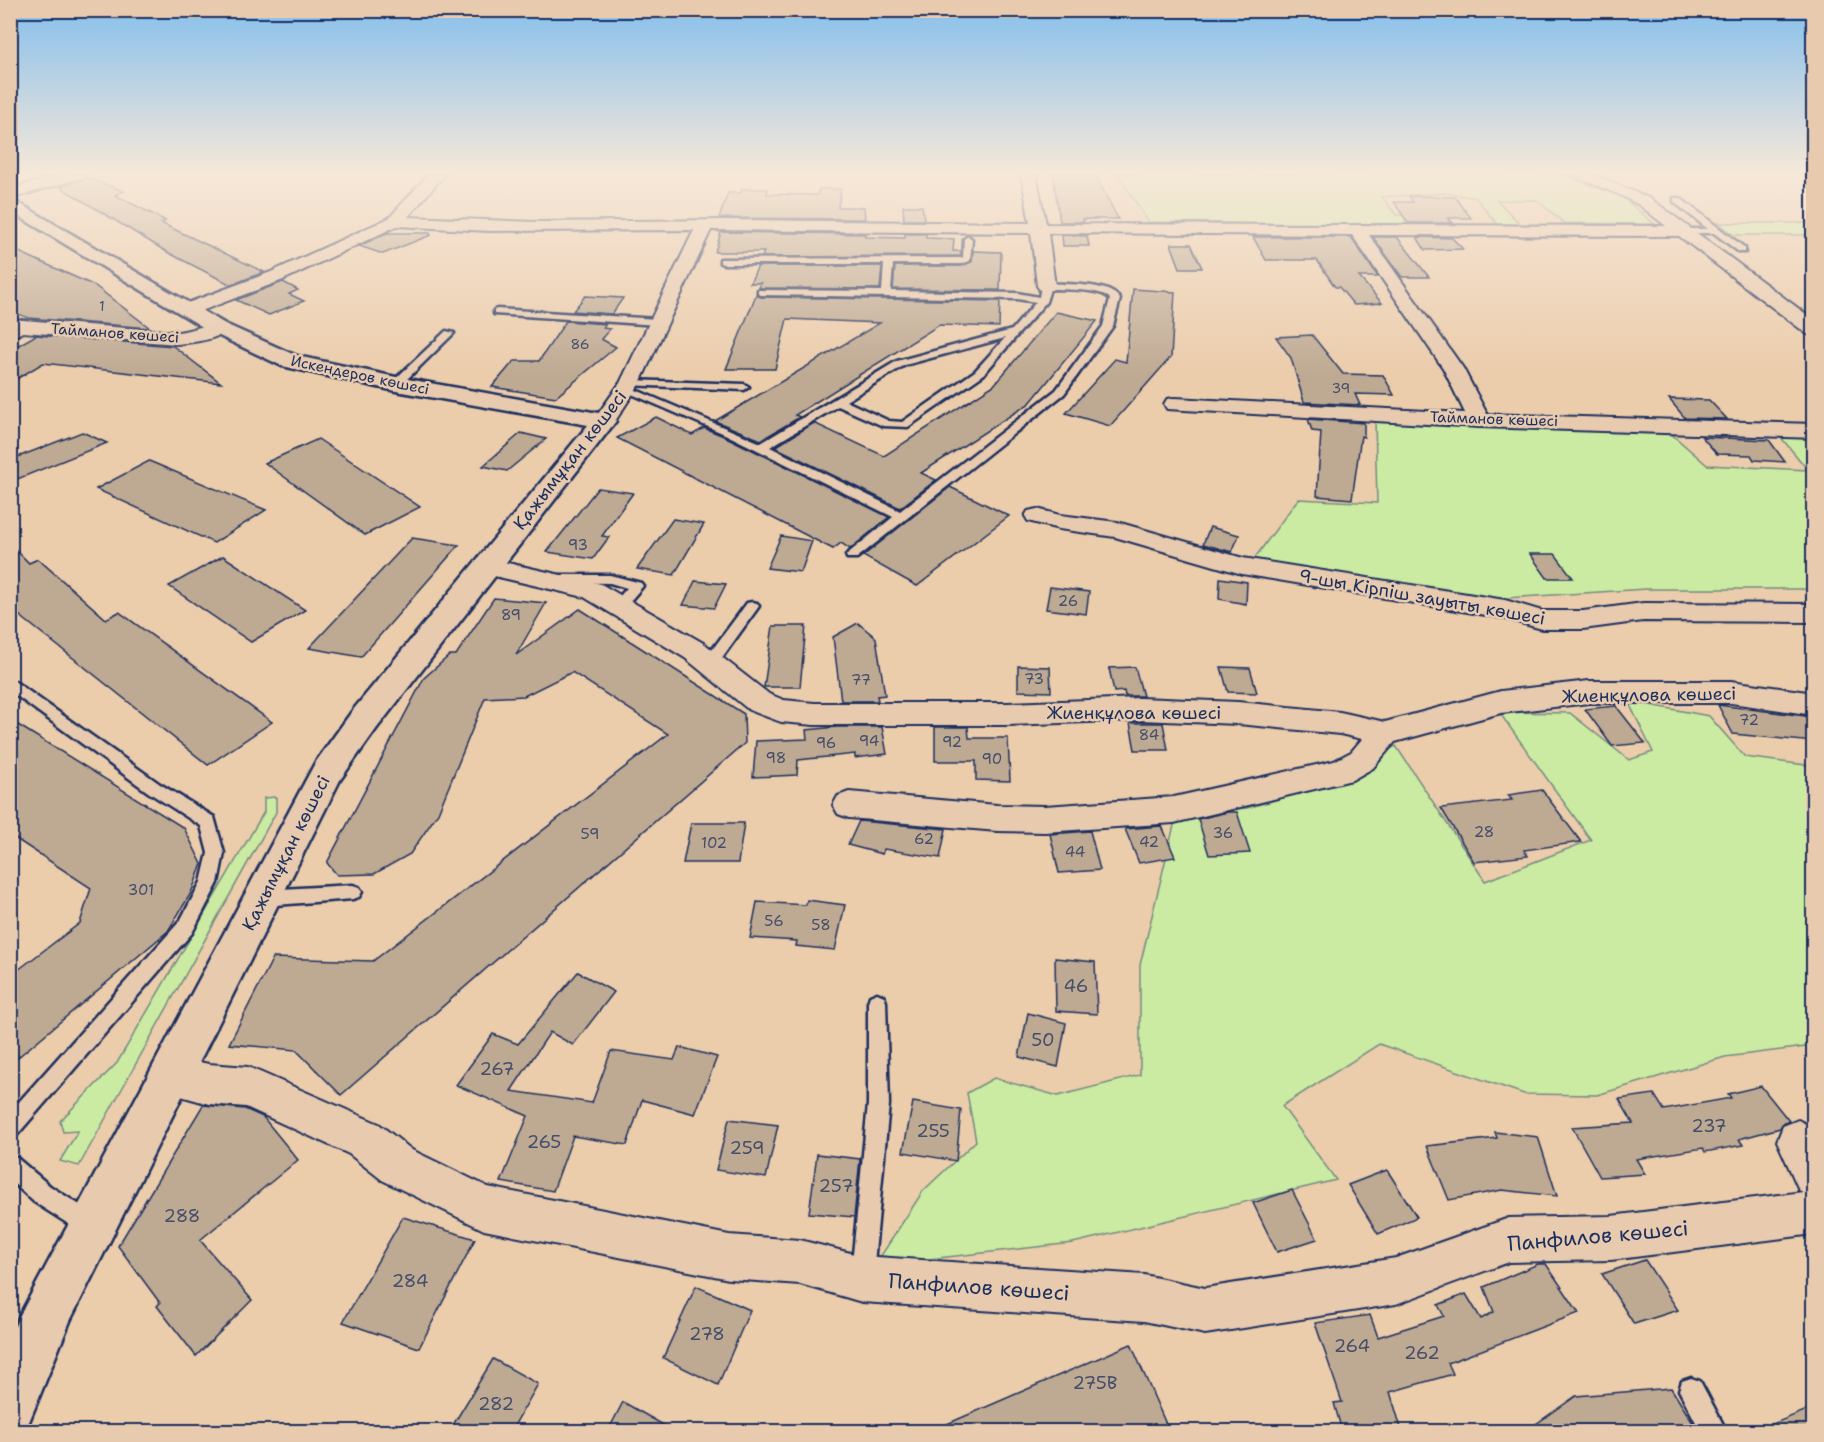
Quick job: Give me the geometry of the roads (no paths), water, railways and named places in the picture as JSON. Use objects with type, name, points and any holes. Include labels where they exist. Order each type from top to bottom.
[{"type":"street","name":"Искендеров көшесі","points":[[75,241],[218,328],[290,361],[396,384],[604,421]]},
{"type":"street","points":[[189,309],[277,276],[353,241]]},
{"type":"street","name":"Қажымұқан көшесі","points":[[10,1402],[38,1333],[263,898],[304,812],[327,772],[365,719],[604,421],[628,386],[697,241]]},
{"type":"street","points":[[1040,241],[1045,293]]},
{"type":"street","points":[[1364,241],[1454,368],[1479,420]]},
{"type":"street","points":[[1697,241],[1814,330]]},
{"type":"street","name":"Тайманов көшесі","points":[[16,329],[177,338],[196,336],[218,328]]},
{"type":"street","name":"Тайманов көшесі","points":[[1175,404],[1479,420],[1814,431]]},
{"type":"street","name":"9-шы Кірпіш зауыты көшесі","points":[[1037,516],[1059,522],[1118,530],[1242,566],[1505,609],[1542,620],[1583,620],[1643,612],[1814,613]]},
{"type":"street","name":"Жиенқұлова көшесі","points":[[486,566],[592,590],[711,662],[759,702],[781,711],[814,714],[1008,714],[1140,709],[1238,713],[1340,723],[1385,733],[1501,702],[1589,692],[1731,692],[1814,704]]},
{"type":"street","points":[[849,805],[997,818],[1045,819],[1174,810],[1341,771],[1362,760],[1385,733]]},
{"type":"street","name":"Панфилов көшесі","points":[[170,1075],[209,1084],[248,1087],[364,1139],[397,1165],[484,1208],[729,1257],[800,1262],[862,1279],[1144,1298],[1205,1311],[1396,1281],[1509,1240],[1611,1238],[1814,1212]]},
{"type":"lane","points":[[723,261],[967,259],[968,241]]},
{"type":"lane","points":[[1730,241],[1742,250]]},
{"type":"lane","points":[[886,294],[889,260]]},
{"type":"lane","points":[[761,292],[1017,296],[1102,290],[1112,294],[1115,299],[1108,326],[1060,392],[852,555]]},
{"type":"lane","points":[[837,402],[887,424],[904,425],[979,373],[1045,293]]},
{"type":"lane","points":[[496,312],[658,322]]},
{"type":"lane","points":[[762,447],[901,363],[1015,332]]},
{"type":"lane","points":[[396,384],[449,333]]},
{"type":"lane","points":[[628,386],[762,447],[901,516]]},
{"type":"lane","points":[[628,386],[744,387]]},
{"type":"lane","points":[[711,662],[752,606]]},
{"type":"lane","points":[[10,682],[154,788],[208,822],[216,853],[209,883],[186,927],[10,1128]]},
{"type":"lane","points":[[263,898],[353,892]]},
{"type":"lane","points":[[862,1279],[877,1137],[880,1076],[877,1002]]},
{"type":"lane","points":[[10,1165],[42,1194],[92,1226]]},
{"type":"lane","points":[[1691,1390],[1715,1431]]}]
